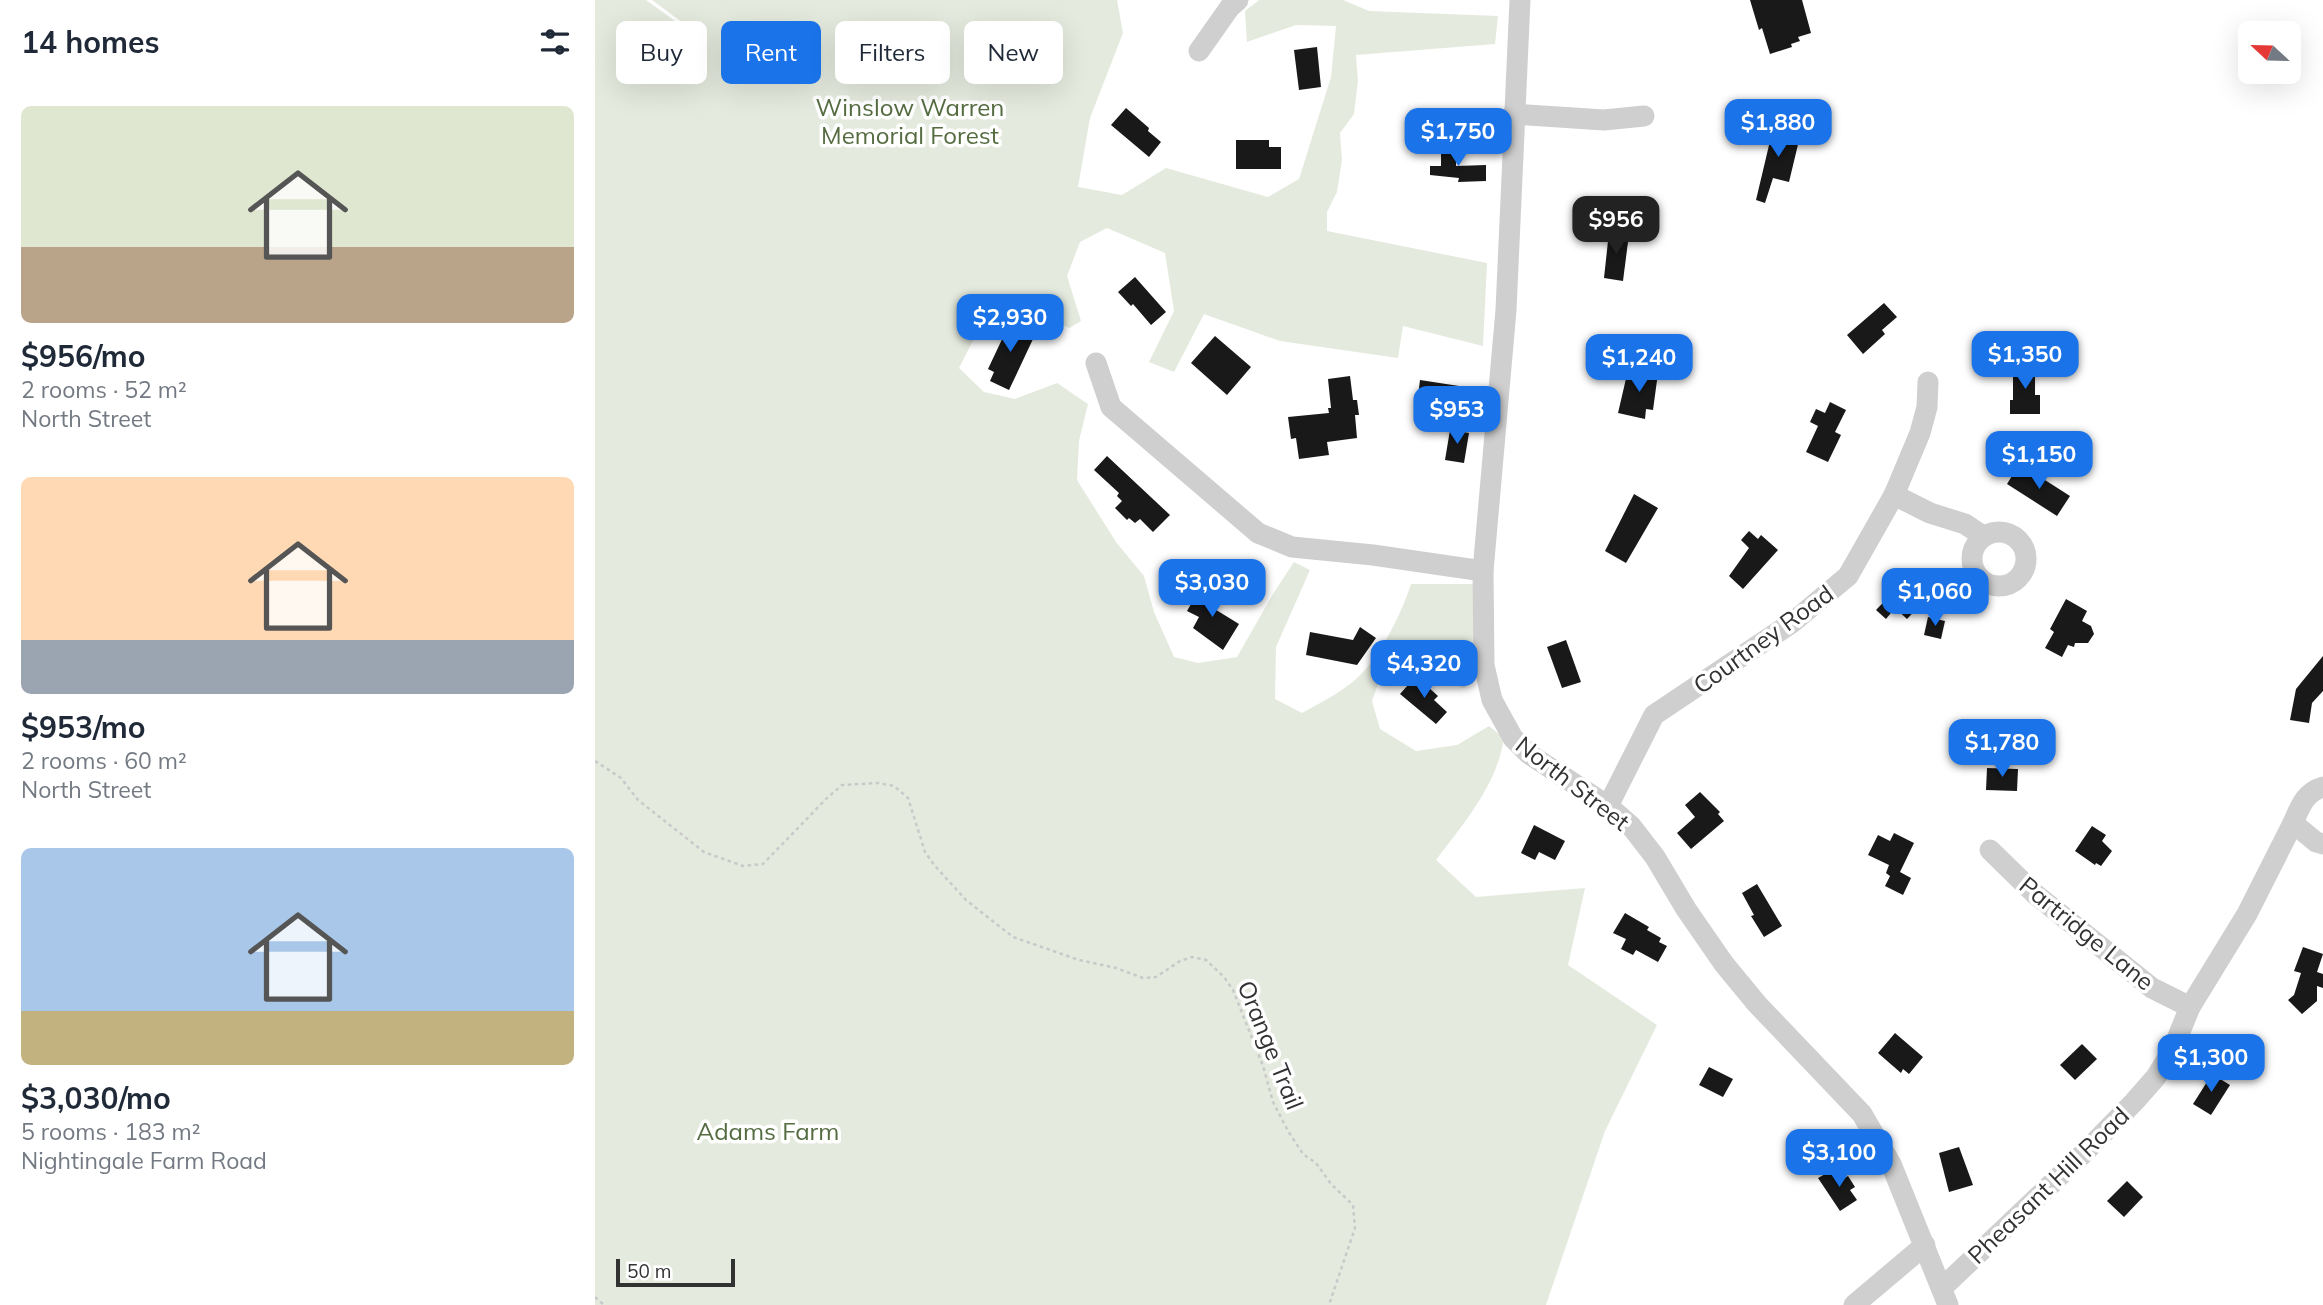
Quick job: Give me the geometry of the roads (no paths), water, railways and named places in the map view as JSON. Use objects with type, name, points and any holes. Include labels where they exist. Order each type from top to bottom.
[{"type":"street","points":[[1199,51],[1230,7],[1238,0]]},
{"type":"street","name":"North Street","points":[[1520,0],[1506,310],[1483,571],[1484,665],[1492,701],[1513,738],[1529,754],[1608,806],[1630,826],[1655,857],[1686,909],[1724,964],[1757,1004],[1862,1114],[1891,1164],[1945,1296]]},
{"type":"street","points":[[1513,114],[1604,120],[1644,116]]},
{"type":"street","points":[[1096,363],[1111,407],[1258,533],[1292,547],[1373,555],[1483,571]]},
{"type":"street","name":"Courtney Road","points":[[1608,806],[1654,715],[1793,622],[1849,576],[1894,495],[1924,421],[1928,382]]},
{"type":"street","points":[[1894,495],[1921,509],[1965,524],[1983,536]]},
{"type":"street","name":"Pheasant Hill Road","points":[[1945,1296],[2156,1077],[2172,1051],[2190,1007],[2248,914],[2303,800],[2309,793],[2323,787]]},
{"type":"street","points":[[2293,823],[2323,844]]},
{"type":"street","name":"Partridge Lane","points":[[1990,850],[2035,894],[2152,988],[2190,1007]]},
{"type":"street","points":[[1854,1305],[1925,1245]]},
{"type":"park label","name":"Winslow Warren Memorial Forest","points":[[910,121]]},
{"type":"park label","name":"Adams Farm","points":[[768,1131]]}]
